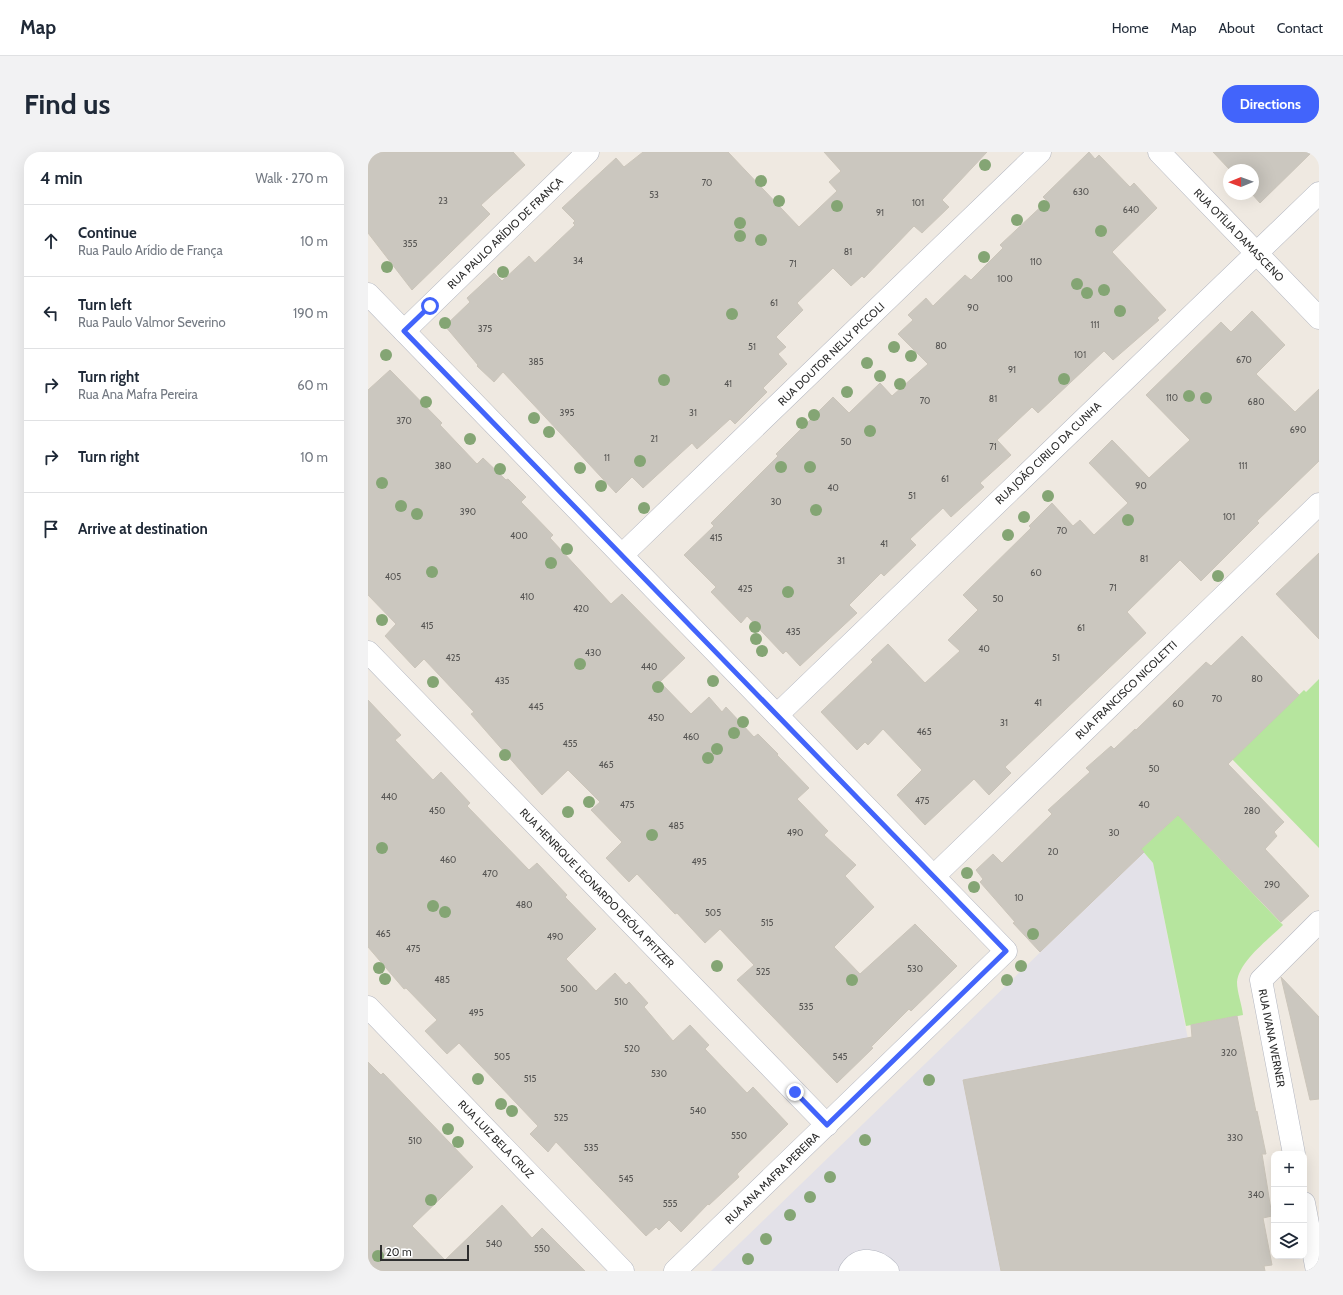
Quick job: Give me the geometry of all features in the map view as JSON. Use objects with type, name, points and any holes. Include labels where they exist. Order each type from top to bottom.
[{"type":"street","name":"RUA PAULO ARÍDIO DE FRANÇA","points":[[404,331],[588,152]]},
{"type":"street","name":"RUA DOUTOR NELLY PICCOLI","points":[[622,555],[1040,152]]},
{"type":"street","name":"RUA OTÍLIA DAMASCENO","points":[[1159,152],[1319,318]]},
{"type":"street","name":"RUA JOÃO CIRILO DA CUNHA","points":[[777,715],[1319,193]]},
{"type":"street","points":[[368,294],[934,876]]},
{"type":"street","name":"RUA FRANCISCO NICOLETTI","points":[[934,876],[1319,504]]},
{"type":"street","name":"RUA HENRIQUE LEONARDO DEÓLA PFITZER","points":[[368,652],[827,1125]]},
{"type":"street","name":"RUA ANA MAFRA PEREIRA","points":[[675,1271],[1006,951],[934,876]]},
{"type":"street","name":"RUA IVANA WERNER","points":[[1293,1151],[1261,980],[1319,922]]},
{"type":"street","name":"RUA LUIZ BELA CRUZ","points":[[368,1007],[623,1271]]},
{"type":"street","points":[[1307,1217],[1317,1262]]},
{"type":"street","points":[[850,1271],[857,1263],[866,1260],[874,1261],[882,1265],[888,1271]]},
{"type":"shaded area","points":[[1144,852],[1153,863],[1234,1271],[711,1271]]},
{"type":"green space","points":[[1319,679],[1319,848],[1232,759],[1304,690],[1306,692]]},
{"type":"green space","points":[[1178,815],[1283,925],[1249,958],[1239,974],[1237,986],[1243,1015],[1186,1026],[1153,863],[1141,849]]},
{"type":"building","points":[[368,152],[513,152],[525,165],[481,205],[490,214],[412,290],[368,233]]},
{"type":"building","points":[[643,152],[728,152],[799,227],[837,191],[829,182],[841,171],[824,152],[987,152],[942,200],[949,207],[922,233],[914,226],[864,278],[862,276],[851,286],[833,268],[797,303],[803,310],[776,337],[786,347],[778,354],[787,364],[763,388],[767,392],[735,424],[730,419],[697,449],[692,443],[643,488],[632,477],[616,493],[503,372],[494,382],[477,366],[478,365],[445,326],[470,302],[467,298],[494,273],[502,281],[529,256],[535,263],[575,225],[573,223],[575,221],[562,208],[616,158],[624,167]]},
{"type":"building","points":[[1089,152],[1095,159],[1099,155],[1130,187],[1134,183],[1157,208],[1112,252],[1166,310],[1157,318],[1159,320],[1113,360],[1104,351],[1038,413],[1032,407],[997,440],[1011,455],[980,483],[984,487],[951,517],[943,508],[910,539],[916,545],[884,576],[881,573],[849,605],[857,613],[800,666],[786,651],[783,654],[747,616],[741,623],[711,592],[716,587],[684,555],[714,526],[711,523],[778,456],[776,454],[833,397],[849,413],[880,383],[892,396],[928,364],[898,334],[913,320],[908,315],[926,298],[933,306],[965,275],[971,280],[1003,248],[1000,245],[1047,201],[1043,197]]},
{"type":"building","points":[[1213,152],[1312,152],[1260,203],[1257,200],[1259,200],[1259,164],[1224,164]]},
{"type":"building","points":[[1252,311],[1285,345],[1256,374],[1295,412],[1319,389],[1319,461],[1257,521],[1259,523],[1201,581],[1180,560],[1127,612],[1146,633],[1005,767],[1011,773],[989,795],[974,779],[925,825],[897,795],[922,770],[883,729],[868,745],[865,742],[857,750],[821,712],[873,662],[871,660],[888,644],[925,683],[960,651],[948,640],[978,610],[963,595],[1031,528],[1029,526],[1052,503],[1073,526],[1080,520],[1094,535],[1128,503],[1089,463],[1112,440],[1149,478],[1190,440],[1146,395],[1221,322],[1231,332]]},
{"type":"building","points":[[390,370],[442,423],[440,425],[477,464],[483,458],[506,480],[508,479],[526,497],[521,502],[553,535],[550,538],[611,604],[622,594],[685,658],[660,682],[691,714],[709,697],[722,712],[726,707],[754,737],[758,734],[809,788],[797,799],[828,831],[824,835],[856,865],[845,876],[874,907],[834,947],[860,974],[915,924],[957,966],[911,1011],[909,1009],[871,1047],[873,1048],[837,1083],[737,980],[754,965],[720,929],[705,943],[637,874],[629,882],[606,858],[622,842],[591,810],[600,802],[568,770],[542,795],[471,714],[474,712],[424,659],[415,668],[385,636],[396,624],[368,595],[368,390]]},
{"type":"building","points":[[1319,553],[1319,639],[1276,594]]},
{"type":"building","points":[[1242,636],[1299,695],[1228,764],[1284,822],[1274,832],[1277,836],[1265,849],[1309,896],[1281,922],[1178,815],[1141,849],[1144,852],[1040,952],[1013,923],[1015,922],[980,882],[983,879],[976,870],[993,854],[1002,863],[1052,814],[1048,810],[1090,772],[1086,768],[1111,746],[1114,749],[1135,729],[1136,730],[1206,662],[1211,666]]},
{"type":"building","points":[[368,700],[401,735],[395,740],[433,780],[441,772],[470,803],[467,806],[529,870],[537,863],[567,895],[565,897],[596,929],[566,959],[596,991],[615,973],[626,985],[629,982],[648,1003],[644,1007],[673,1041],[690,1025],[709,1045],[705,1049],[747,1093],[753,1087],[788,1124],[737,1174],[739,1177],[709,1205],[708,1204],[681,1232],[669,1220],[659,1230],[656,1227],[646,1236],[556,1142],[548,1152],[530,1134],[538,1126],[459,1043],[447,1054],[425,1031],[437,1020],[406,988],[404,989],[368,947]]},
{"type":"building","points":[[1281,977],[1319,1017],[1319,1099],[1310,1100]]},
{"type":"building","points":[[1237,1016],[1266,1154],[1262,1154],[1271,1216],[1263,1218],[1272,1265],[1264,1266],[1265,1271],[1001,1271],[963,1080],[1192,1037],[1191,1025]]},
{"type":"building","points":[[368,1062],[381,1075],[383,1073],[473,1167],[412,1226],[445,1260],[502,1205],[532,1238],[542,1228],[585,1271],[368,1271]]},
{"type":"route","points":[[430,306],[404,331],[1006,951],[827,1125],[795,1092]]}]
